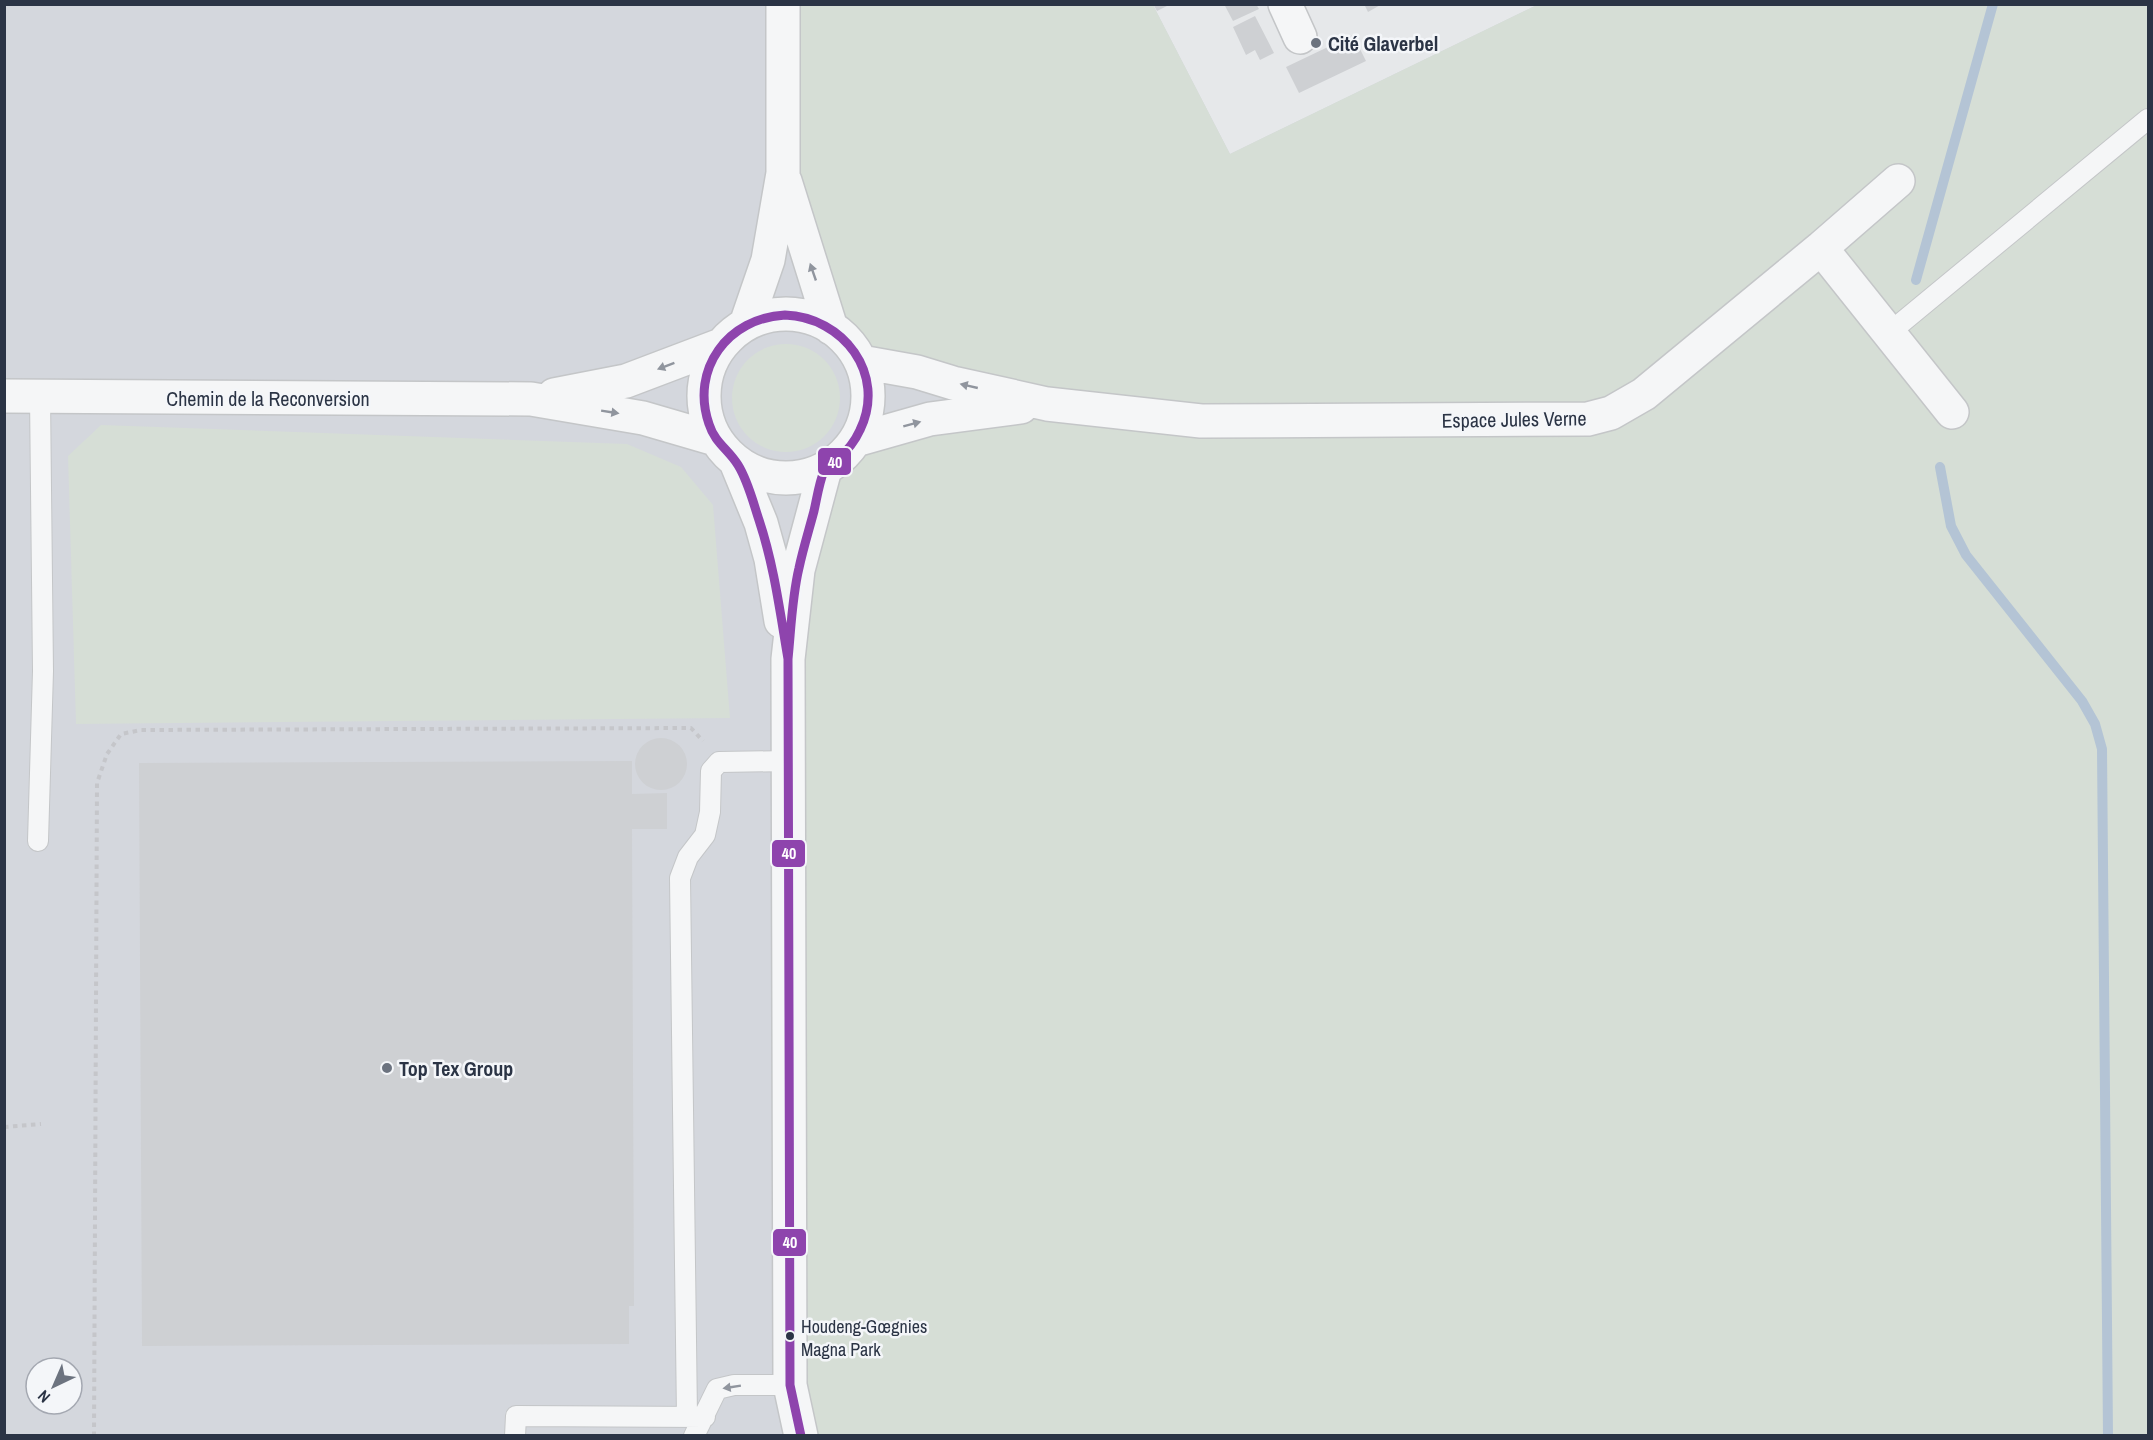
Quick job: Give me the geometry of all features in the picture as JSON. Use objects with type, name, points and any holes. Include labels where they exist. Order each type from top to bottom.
[{"type":"street","points":[[746,324],[768,260],[783,173],[783,4]]},
{"type":"street","points":[[1286,4],[1300,37]]},
{"type":"street","points":[[783,173],[831,328]]},
{"type":"street","name":"Espace Jules Verne","points":[[1047,404],[1201,421],[1588,419],[1611,413],[1644,394],[1821,248],[1898,181]]},
{"type":"street","points":[[1821,248],[1952,412]]},
{"type":"street","points":[[531,399],[643,418],[726,451],[757,473],[780,478],[803,477],[825,469],[839,459],[856,440],[864,422],[868,401],[867,381],[861,362],[849,343],[816,319],[780,314],[762,317],[746,324],[721,345],[708,366],[703,391],[706,416],[726,451],[761,523],[771,559],[788,659]]},
{"type":"street","points":[[531,399],[626,381],[721,345]]},
{"type":"street","points":[[861,362],[916,372],[953,383],[1047,404]]},
{"type":"street","name":"Chemin de la Reconversion","points":[[4,396],[531,399]]},
{"type":"street","points":[[856,440],[930,419],[978,411],[1047,404]]},
{"type":"street","points":[[801,1436],[790,1385],[788,659],[798,570],[825,469]]},
{"type":"street","points":[[778,1436],[790,1385]]},
{"type":"lane","points":[[1889,333],[2148,119]]},
{"type":"lane","points":[[38,842],[43,671],[40,396]]},
{"type":"lane","points":[[694,1436],[696,1417],[680,878],[688,857],[705,835],[710,812],[711,771],[718,762],[788,761]]},
{"type":"lane","points":[[696,1417],[717,1389],[734,1385],[790,1385]]},
{"type":"lane","points":[[515,1436],[516,1416],[696,1417]]},
{"type":"path","points":[[94,1436],[97,783],[107,754],[121,735],[141,730],[691,728],[707,744],[718,762]]},
{"type":"path","points":[[4,1127],[41,1124]]},
{"type":"shaded area","points":[[4,5],[1153,5],[1230,154],[1537,5],[2148,5],[2108,1435],[5,1435]]},
{"type":"shaded area","points":[[783,5],[1153,5],[1230,154],[1537,5],[2148,5],[2148,1435],[801,1435],[788,761],[825,469],[850,448],[1044,404],[861,362],[849,343],[831,328],[783,173]]},
{"type":"shaded area","points":[[786,344],[796,345],[816,353],[824,360],[831,368],[839,388],[839,408],[831,428],[824,436],[816,443],[796,451],[786,452],[776,451],[756,443],[748,436],[741,428],[733,408],[732,398],[733,388],[741,368],[748,360],[756,353],[776,345]]},
{"type":"shaded area","points":[[101,425],[627,444],[681,467],[713,505],[730,718],[76,724],[68,456]]},
{"type":"building","points":[[1153,4],[1171,4],[1157,11]]},
{"type":"building","points":[[1224,4],[1256,4],[1259,9],[1233,21]]},
{"type":"building","points":[[1364,4],[1382,4],[1368,12]]},
{"type":"building","points":[[1255,16],[1274,53],[1260,60],[1255,50],[1246,55],[1233,27]]},
{"type":"building","points":[[1353,35],[1366,61],[1299,93],[1286,67]]},
{"type":"building","points":[[661,738],[675,742],[683,750],[687,764],[683,778],[675,786],[661,790],[647,786],[639,778],[635,764],[639,750],[647,742]]},
{"type":"building","name":"Top Tex Group","points":[[632,761],[632,794],[667,793],[667,829],[632,829],[634,1306],[629,1306],[629,1344],[142,1346],[139,763]]},
{"type":"waterway","points":[[1916,280],[1993,4]]},
{"type":"waterway","points":[[1940,467],[1951,526],[1966,555],[2082,701],[2095,724],[2102,749],[2108,1436]]},
{"type":"transit line","name":"40","points":[[785,315],[806,318],[825,326],[841,338],[854,352],[863,370],[868,389],[867,409],[858,434],[845,453],[825,469],[821,480],[797,579],[788,659],[773,571],[752,499],[738,465],[712,431],[704,404],[705,384],[710,366],[719,350],[731,336],[746,326],[765,318],[785,315]]},
{"type":"transit line","name":"40","points":[[788,659],[790,1385],[801,1436]]},
{"type":"place","name":"Cité Glaverbel","points":[[1316,43]]},
{"type":"place","name":"Top Tex Group","points":[[387,1068]]},
{"type":"place","name":"Houdeng-Gœgnies Magna Park","points":[[790,1336]]}]
